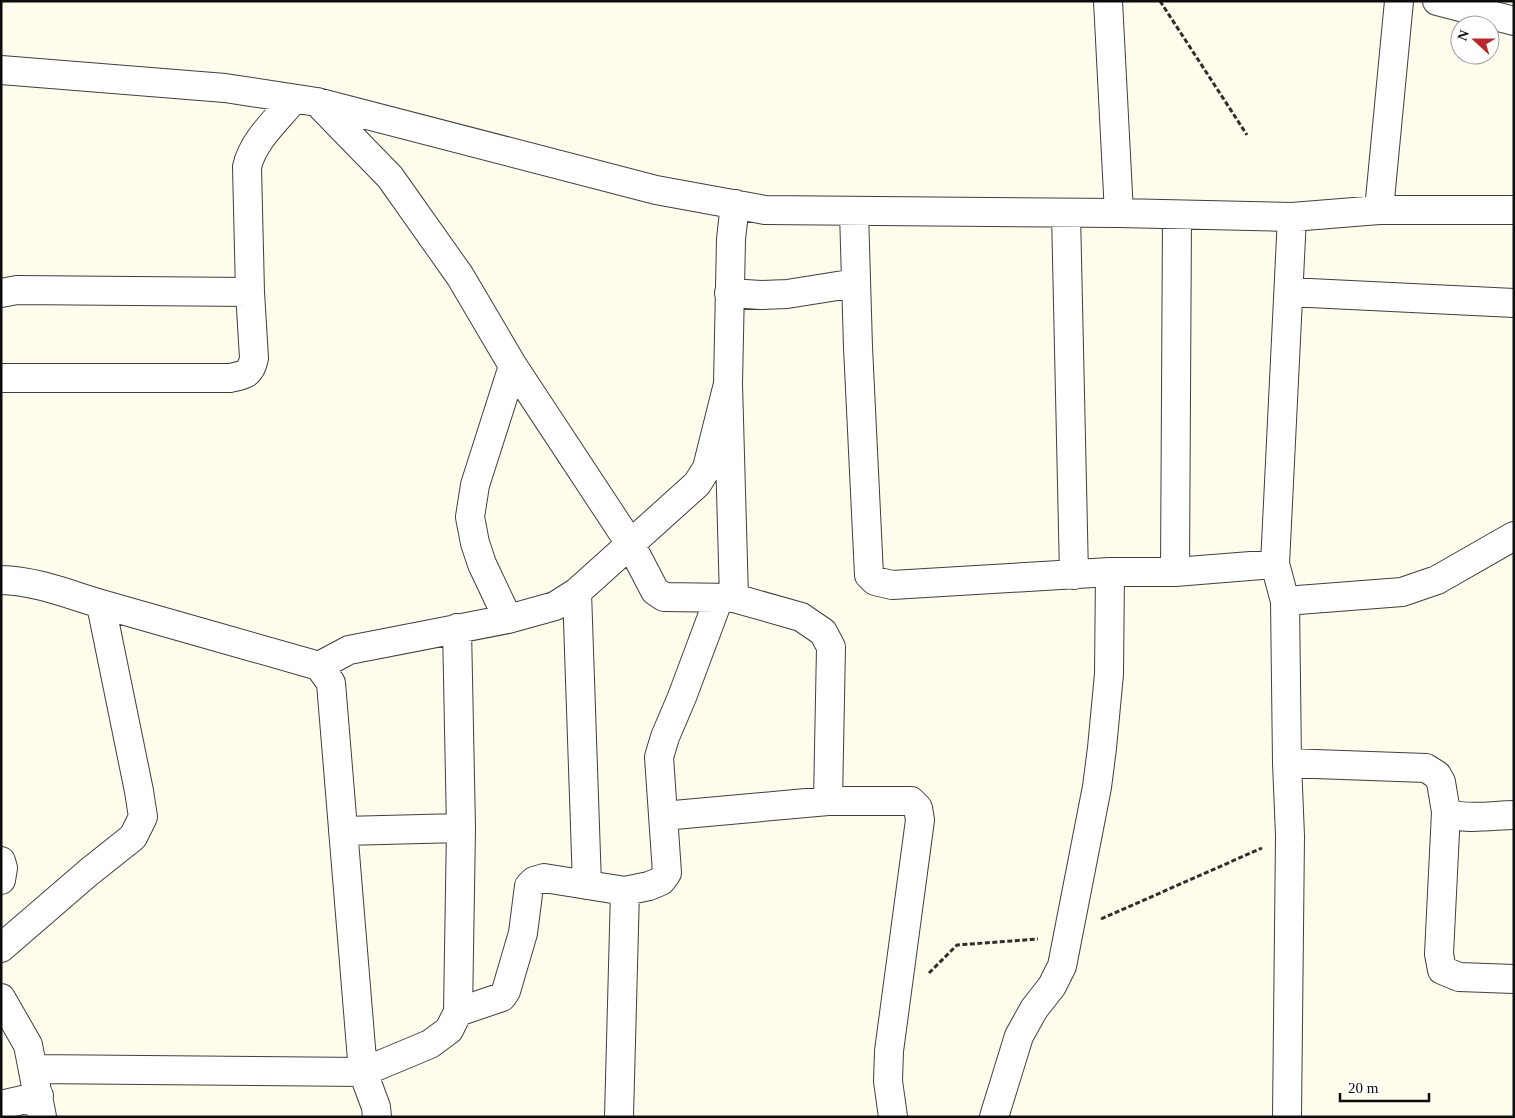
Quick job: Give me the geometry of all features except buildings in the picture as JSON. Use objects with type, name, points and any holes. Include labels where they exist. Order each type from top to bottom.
[{"type":"street","points":[[1108,1],[1119,213]]},
{"type":"street","points":[[1379,210],[1399,1]]},
{"type":"street","points":[[1437,1],[1514,21]]},
{"type":"street","points":[[1,70],[225,88],[306,100],[656,190],[765,210],[1119,213],[1292,217],[1379,210],[1514,210]]},
{"type":"street","points":[[1,378],[230,378],[244,375],[252,367],[254,358],[250,292],[247,167],[250,155],[257,143],[306,100]]},
{"type":"street","points":[[306,100],[390,177],[460,276],[513,366],[631,545],[655,591],[659,595],[664,596],[727,598],[802,617],[822,632],[831,647],[828,801]]},
{"type":"street","points":[[458,1012],[502,997],[506,992],[523,933],[528,886],[534,881],[544,878],[625,890],[649,886],[661,881],[667,873],[659,757],[665,737],[682,697],[727,598],[729,293],[731,239],[735,204]]},
{"type":"street","points":[[854,212],[858,347],[869,575],[875,581],[892,585],[1110,572],[1175,572],[1275,564]]},
{"type":"street","points":[[1066,213],[1074,575]]},
{"type":"street","points":[[1175,572],[1177,215]]},
{"type":"street","points":[[1287,1117],[1290,836],[1285,601],[1275,564],[1292,217]]},
{"type":"street","points":[[729,293],[762,296],[856,283]]},
{"type":"street","points":[[1,293],[17,290],[250,292]]},
{"type":"street","points":[[1289,292],[1514,303]]},
{"type":"street","points":[[508,618],[482,564],[475,543],[470,516],[475,485],[513,366]]},
{"type":"street","points":[[319,666],[350,650],[508,618],[555,606],[577,592],[697,484],[707,468],[728,384]]},
{"type":"street","points":[[1285,601],[1402,592],[1437,580],[1514,536]]},
{"type":"street","points":[[994,1117],[1019,1036],[1034,1009],[1052,986],[1062,966],[1102,748],[1109,674],[1110,572]]},
{"type":"street","points":[[1,580],[41,585],[319,666],[331,682],[363,1072],[376,1107],[377,1117]]},
{"type":"street","points":[[577,592],[587,885]]},
{"type":"street","points":[[1,948],[89,872],[133,837],[142,817],[139,791],[101,604]]},
{"type":"street","points":[[33,1069],[363,1072],[430,1044],[449,1030],[458,1012],[461,828],[457,628]]},
{"type":"street","points":[[1287,763],[1426,768],[1437,775],[1441,782],[1446,812],[1438,954],[1442,970],[1459,977],[1514,979]]},
{"type":"street","points":[[663,816],[828,801],[911,802],[918,808],[920,820],[889,1051],[888,1081],[893,1117]]},
{"type":"street","points":[[1446,812],[1464,817],[1514,815]]},
{"type":"street","points":[[343,831],[461,828]]},
{"type":"street","points":[[1,861],[3,868],[1,880]]},
{"type":"street","points":[[619,1117],[625,890]]},
{"type":"street","points":[[1,998],[28,1046],[40,1106],[1,1105]]},
{"type":"path","points":[[1160,1],[1247,134]]},
{"type":"path","points":[[895,1008],[957,945],[1035,940],[1068,933],[1290,836]]}]
